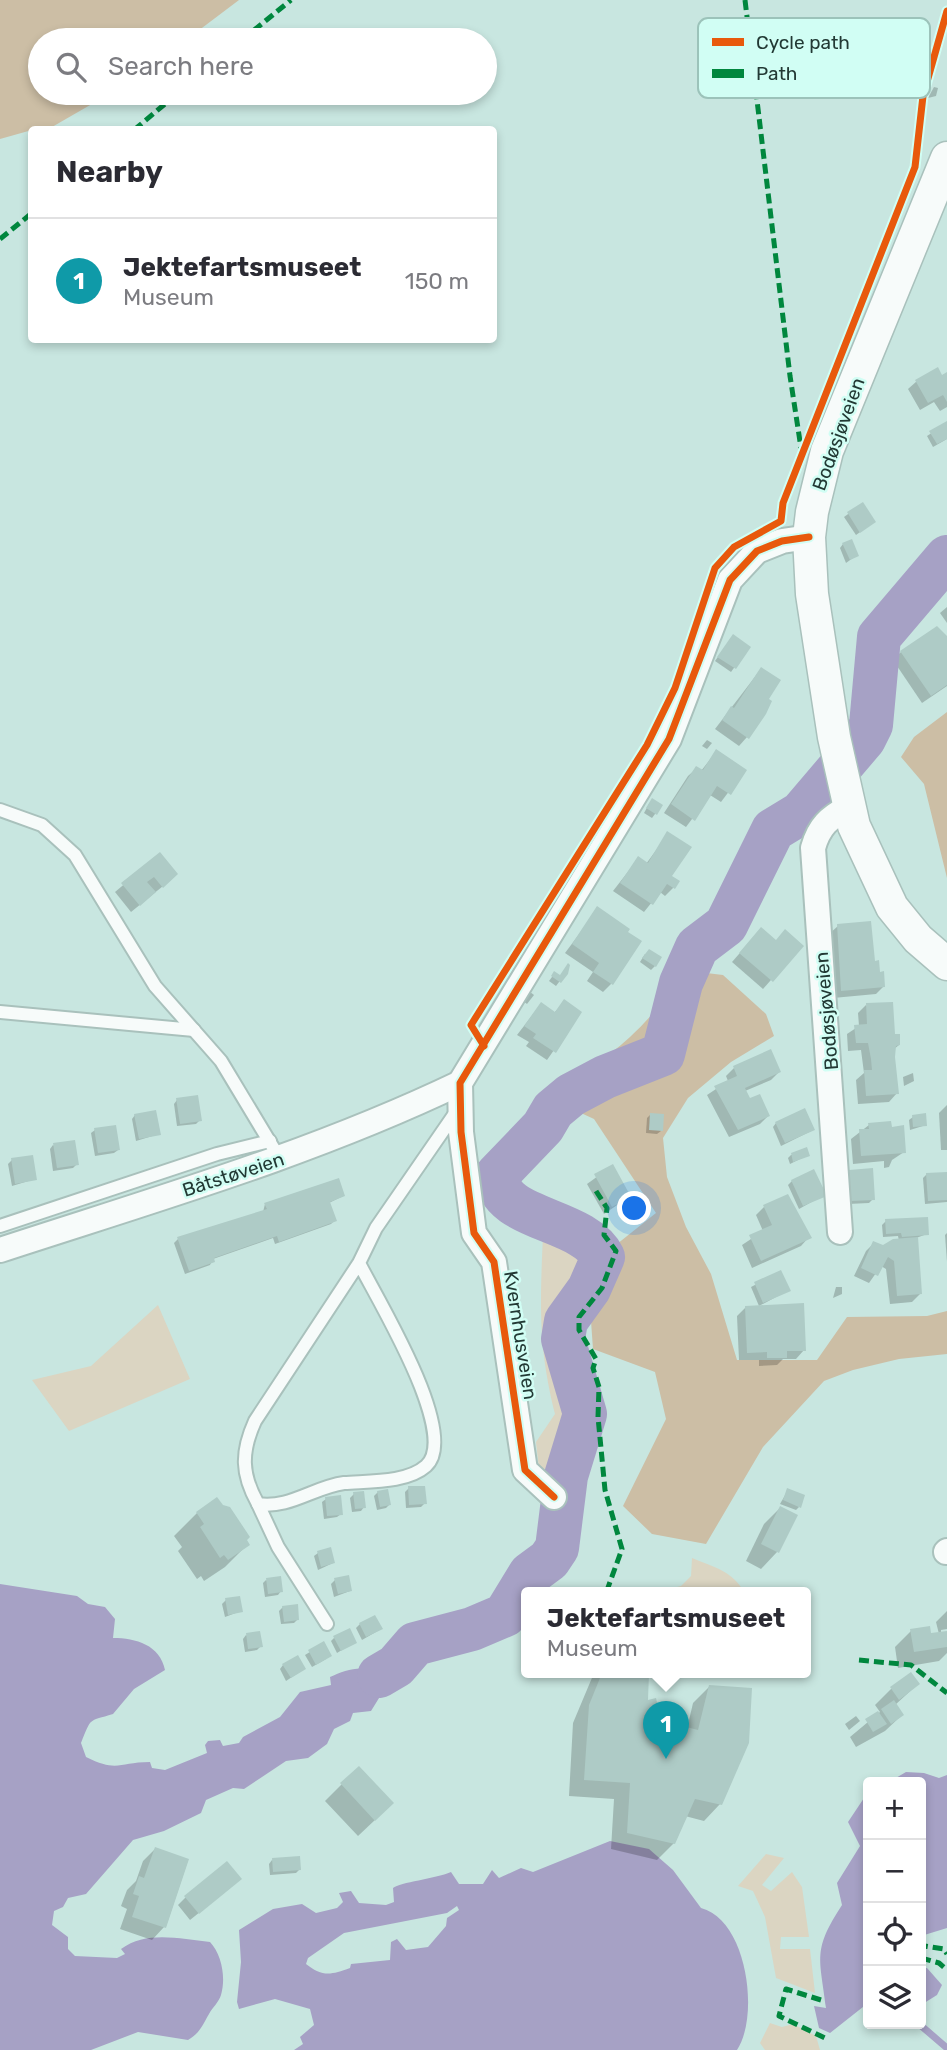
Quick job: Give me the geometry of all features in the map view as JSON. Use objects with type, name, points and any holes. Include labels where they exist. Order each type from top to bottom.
[{"type":"street","name":"Bodøsjøveien","points":[[947,158],[827,451],[811,512],[810,537],[812,594],[834,737],[848,807],[867,857],[892,907],[918,939],[947,964]]},
{"type":"street","points":[[460,1094],[669,739],[730,580],[757,551],[782,541],[810,537]]},
{"type":"street","name":"Bodøsjøveien","points":[[840,1232],[813,848],[818,831],[830,817],[848,807]]},
{"type":"street","name":"Båtstøveien","points":[[0,1250],[275,1150],[353,1132],[460,1094]]},
{"type":"street","name":"Kvernhusveien","points":[[460,1094],[461,1132],[474,1233],[494,1262],[525,1470],[554,1497]]},
{"type":"lane","points":[[0,810],[42,825],[75,855],[155,986],[221,1061],[275,1150],[217,1154],[0,1226]]},
{"type":"lane","points":[[0,1012],[194,1030]]},
{"type":"lane","points":[[327,1624],[278,1547],[258,1504],[243,1467],[245,1444],[255,1420],[359,1263],[376,1228],[460,1094]]},
{"type":"lane","points":[[258,1504],[273,1507],[337,1484],[404,1477],[425,1468],[435,1457],[437,1435],[426,1397],[359,1263]]},
{"type":"shaded area","points":[[0,0],[239,0],[202,28],[28,28],[28,105],[90,105],[54,126],[28,126],[28,131],[0,139]]},
{"type":"shaded area","points":[[947,712],[947,878],[924,784],[901,757],[914,737]]},
{"type":"shaded area","points":[[698,972],[723,975],[766,1014],[774,1036],[731,1062],[688,1098],[663,1138],[667,1177],[686,1227],[711,1274],[737,1360],[817,1360],[847,1317],[927,1316],[947,1311],[947,1354],[899,1359],[853,1370],[824,1381],[763,1447],[706,1544],[652,1534],[623,1506],[666,1419],[655,1372],[593,1349],[591,1321],[613,1280],[612,1248],[656,1213],[594,1119],[544,1096],[620,1045],[639,1029],[679,986]]},
{"type":"shaded area","points":[[548,1222],[595,1250],[599,1256],[589,1278],[562,1313],[560,1346],[567,1390],[581,1415],[559,1490],[539,1469],[536,1442],[555,1414],[549,1390],[542,1325],[543,1235]]},
{"type":"shaded area","points":[[158,1305],[190,1379],[69,1431],[32,1380],[91,1366]]},
{"type":"shaded area","points":[[692,1558],[728,1574],[741,1587],[677,1587],[691,1576]]},
{"type":"shaded area","points":[[0,1584],[77,1596],[88,1604],[105,1607],[115,1619],[113,1638],[130,1639],[146,1645],[158,1654],[165,1670],[134,1689],[113,1714],[89,1724],[81,1743],[86,1757],[105,1765],[150,1762],[152,1768],[165,1770],[207,1753],[205,1745],[208,1741],[220,1740],[223,1746],[239,1743],[243,1737],[280,1717],[300,1692],[331,1685],[330,1677],[338,1673],[363,1668],[376,1674],[381,1680],[384,1690],[371,1711],[353,1713],[350,1721],[334,1729],[327,1744],[308,1758],[286,1761],[244,1789],[233,1788],[206,1800],[201,1813],[164,1831],[133,1840],[86,1894],[68,1898],[63,1907],[54,1911],[52,1925],[68,1937],[68,1949],[75,1956],[117,1958],[125,1954],[121,1949],[142,1939],[176,1938],[210,1942],[222,1967],[221,1995],[200,2029],[188,2040],[138,2032],[91,2050],[0,2050]]},
{"type":"shaded area","points":[[906,1772],[924,1773],[939,1778],[947,1775],[947,1928],[926,1934],[926,1777],[898,1777]]},
{"type":"shaded area","points":[[863,1800],[863,2007],[830,2033],[819,2028],[814,2006],[826,2008],[820,1955],[822,1944],[842,1905],[837,1883],[860,1846],[848,1822]]},
{"type":"shaded area","points":[[610,1841],[649,1849],[673,1870],[701,1908],[717,1916],[729,1930],[739,1949],[745,1970],[748,2015],[737,2050],[294,2050],[303,2044],[300,2037],[314,2025],[310,2009],[275,1999],[239,2009],[239,1930],[273,1909],[302,1904],[316,1913],[337,1908],[343,1902],[339,1893],[351,1891],[359,1903],[386,1905],[394,1902],[393,1888],[451,1872],[459,1884],[483,1884],[492,1870],[499,1878],[521,1868],[533,1872]],"holes":[[[457,1906],[459,1910],[447,1918],[446,1926],[428,1947],[406,1950],[397,1939],[391,1942],[390,1960],[351,1964],[350,1968],[332,1973],[322,1973],[306,1964],[308,1958],[344,1933],[447,1913]]]},
{"type":"shaded area","points":[[766,1854],[784,1858],[762,1885],[771,1891],[792,1872],[802,1887],[809,1937],[781,1937],[780,1949],[810,1949],[815,1993],[776,1978],[765,1917],[753,1891],[738,1886]]},
{"type":"shaded area","points":[[926,1968],[942,1985],[937,1995],[926,2002]]},
{"type":"shaded area","points":[[770,2023],[782,2027],[793,2024],[816,2036],[820,2050],[765,2050],[760,2043]]},
{"type":"building","points":[[938,367],[942,375],[947,372],[947,402],[943,395],[928,403],[915,380]]},
{"type":"building","points":[[947,421],[947,439],[937,444],[929,431]]},
{"type":"building","points":[[863,502],[876,522],[860,533],[847,512]]},
{"type":"building","points":[[852,539],[859,556],[850,560],[842,543]]},
{"type":"building","points":[[937,626],[947,636],[947,685],[931,696],[900,651]]},
{"type":"building","points":[[733,634],[751,647],[736,669],[717,657]]},
{"type":"building","points":[[761,667],[781,680],[769,699],[772,701],[766,714],[749,739],[722,720],[731,706],[734,708]]},
{"type":"building","points":[[716,749],[747,770],[731,795],[717,786],[695,821],[671,804],[696,766],[703,770]]},
{"type":"building","points":[[652,798],[663,805],[657,815],[646,808]]},
{"type":"building","points":[[667,831],[692,847],[672,876],[680,881],[675,889],[667,884],[653,905],[620,883],[638,856],[648,863]]},
{"type":"building","points":[[160,852],[178,874],[163,888],[154,877],[147,882],[156,892],[140,906],[121,883]]},
{"type":"building","points":[[597,906],[630,929],[628,932],[642,941],[613,985],[593,972],[599,963],[572,944]]},
{"type":"building","points":[[871,921],[875,961],[879,960],[880,972],[884,971],[885,987],[841,991],[837,924]]},
{"type":"building","points":[[761,927],[776,940],[785,929],[804,946],[773,982],[739,953]]},
{"type":"building","points":[[649,949],[662,957],[656,967],[642,958]]},
{"type":"building","points":[[568,963],[568,974],[561,983],[551,976],[554,971],[560,975]]},
{"type":"building","points":[[564,999],[582,1012],[556,1053],[533,1038],[536,1034],[524,1026],[541,1002],[555,1012]]},
{"type":"building","points":[[893,1002],[895,1034],[900,1034],[900,1045],[896,1046],[895,1057],[899,1094],[866,1096],[864,1070],[872,1070],[871,1059],[868,1043],[856,1043],[854,1025],[867,1024],[866,1003]]},
{"type":"building","points":[[771,1049],[781,1072],[745,1088],[750,1098],[760,1094],[770,1116],[738,1130],[714,1086],[737,1076],[733,1066]]},
{"type":"building","points":[[198,1095],[202,1121],[180,1124],[176,1098]]},
{"type":"building","points":[[805,1108],[815,1130],[785,1143],[775,1122]]},
{"type":"building","points":[[156,1110],[161,1135],[139,1139],[134,1114]]},
{"type":"building","points":[[650,1113],[664,1114],[663,1131],[649,1130]]},
{"type":"building","points":[[926,1113],[927,1126],[913,1127],[912,1115]]},
{"type":"building","points":[[891,1121],[892,1127],[904,1125],[906,1153],[861,1156],[859,1129],[869,1129],[868,1123]]},
{"type":"building","points":[[116,1125],[120,1150],[98,1153],[94,1128]]},
{"type":"building","points":[[75,1140],[79,1165],[57,1168],[53,1143]]},
{"type":"building","points":[[807,1147],[810,1156],[793,1162],[791,1153]]},
{"type":"building","points":[[33,1155],[37,1180],[15,1184],[11,1158]]},
{"type":"building","points":[[613,1164],[631,1197],[612,1207],[594,1174]]},
{"type":"building","points":[[873,1168],[875,1200],[851,1201],[849,1170]]},
{"type":"building","points":[[814,1169],[827,1196],[803,1206],[791,1180]]},
{"type":"building","points":[[947,1172],[947,1200],[928,1201],[926,1173]]},
{"type":"building","points":[[339,1178],[345,1196],[330,1202],[337,1221],[279,1242],[277,1236],[214,1258],[215,1262],[189,1271],[177,1237],[267,1209],[264,1203]]},
{"type":"building","points":[[788,1194],[812,1238],[761,1261],[749,1235],[772,1225],[763,1205]]},
{"type":"building","points":[[928,1217],[929,1235],[902,1237],[901,1233],[886,1234],[885,1219]]},
{"type":"building","points":[[918,1237],[922,1294],[897,1296],[894,1261],[888,1257],[878,1276],[861,1268],[873,1241],[883,1245],[893,1239]]},
{"type":"building","points":[[781,1270],[791,1291],[763,1303],[754,1282]]},
{"type":"building","points":[[804,1303],[806,1351],[787,1351],[787,1358],[767,1358],[767,1352],[747,1353],[745,1306]]},
{"type":"building","points":[[408,1486],[425,1486],[427,1504],[409,1505]]},
{"type":"building","points":[[787,1488],[805,1495],[801,1508],[783,1500]]},
{"type":"building","points":[[388,1489],[391,1505],[380,1507],[377,1491]]},
{"type":"building","points":[[364,1491],[366,1508],[355,1509],[353,1492]]},
{"type":"building","points":[[341,1495],[343,1515],[327,1516],[325,1497]]},
{"type":"building","points":[[217,1497],[223,1505],[230,1507],[250,1537],[247,1540],[250,1545],[228,1560],[224,1555],[220,1558],[200,1527],[204,1524],[196,1512]]},
{"type":"building","points":[[780,1506],[798,1515],[779,1553],[761,1544]]},
{"type":"building","points":[[331,1547],[335,1563],[321,1567],[317,1551]]},
{"type":"building","points":[[349,1575],[352,1591],[338,1594],[334,1578]]},
{"type":"building","points":[[281,1576],[283,1592],[268,1594],[266,1578]]},
{"type":"building","points":[[240,1596],[243,1612],[228,1615],[225,1598]]},
{"type":"building","points":[[298,1604],[299,1620],[284,1622],[282,1606]]},
{"type":"building","points":[[375,1615],[383,1629],[366,1637],[359,1623]]},
{"type":"building","points":[[930,1626],[931,1633],[947,1631],[947,1647],[914,1652],[910,1629]]},
{"type":"building","points":[[350,1628],[357,1643],[341,1651],[333,1636]]},
{"type":"building","points":[[260,1631],[263,1647],[248,1649],[246,1633]]},
{"type":"building","points":[[324,1641],[332,1656],[316,1665],[308,1650]]},
{"type":"building","points":[[298,1655],[306,1669],[291,1678],[282,1664]]},
{"type":"building","points":[[911,1672],[920,1684],[899,1700],[890,1687]]},
{"type":"building","points":[[600,1678],[649,1678],[648,1700],[656,1698],[658,1707],[647,1712],[647,1717],[698,1730],[709,1685],[752,1688],[749,1743],[722,1805],[695,1799],[675,1844],[627,1833],[630,1783],[584,1780],[589,1705]]},
{"type":"building","points":[[894,1700],[904,1715],[891,1724],[881,1709]]},
{"type":"building","points":[[878,1711],[887,1724],[873,1732],[865,1719]]},
{"type":"building","points":[[359,1766],[394,1803],[375,1821],[340,1783]]},
{"type":"building","points":[[155,1847],[189,1859],[166,1928],[132,1917],[139,1896],[133,1894],[139,1876],[144,1878]]},
{"type":"building","points":[[300,1856],[301,1870],[273,1872],[272,1858]]},
{"type":"building","points":[[227,1861],[242,1879],[199,1914],[184,1896]]},
{"type":"waterway","points":[[522,1587],[530,1574],[549,1560],[557,1548],[566,1476],[585,1414],[563,1339],[566,1321],[589,1289],[603,1257],[593,1244],[578,1234],[511,1202],[501,1190],[497,1175],[543,1127],[553,1110],[571,1095],[605,1077],[663,1054],[681,983],[697,947],[726,925],[773,830],[801,813],[864,739],[871,725],[879,637],[947,557]]},
{"type":"waterway","points":[[379,1676],[396,1666],[415,1644],[472,1629],[505,1615],[521,1589]]},
{"type":"waterway","points":[[925,2029],[947,2048]]},
{"type":"marked path","points":[[257,28],[291,0]]},
{"type":"marked path","points":[[745,0],[747,18]]},
{"type":"marked path","points":[[757,98],[801,448]]},
{"type":"marked path","points":[[139,126],[164,105]]},
{"type":"marked path","points":[[0,239],[28,216]]},
{"type":"marked path","points":[[596,1191],[607,1208],[604,1235],[616,1251],[602,1288],[579,1317],[579,1330],[596,1359],[593,1368],[599,1387],[598,1417],[605,1490],[622,1549],[608,1587]]},
{"type":"marked path","points":[[859,1660],[911,1665],[947,1693]]},
{"type":"marked path","points":[[926,1946],[944,1949],[947,1954]]},
{"type":"marked path","points":[[926,1959],[939,1963],[947,1970]]},
{"type":"marked path","points":[[821,2000],[786,1989],[779,2016],[825,2038]]},
{"type":"cycle path","points":[[930,71],[947,11]]},
{"type":"cycle path","points":[[484,1046],[471,1025],[647,745],[675,688],[715,568],[734,547],[781,521],[783,503],[915,167],[923,98]]},
{"type":"cycle path","points":[[554,1497],[525,1470],[494,1262],[474,1233],[461,1132],[460,1083],[669,739],[730,580],[757,551],[782,541],[809,537]]},
{"type":"place","name":"Jektefartsmuseet","points":[[666,1759]]}]
